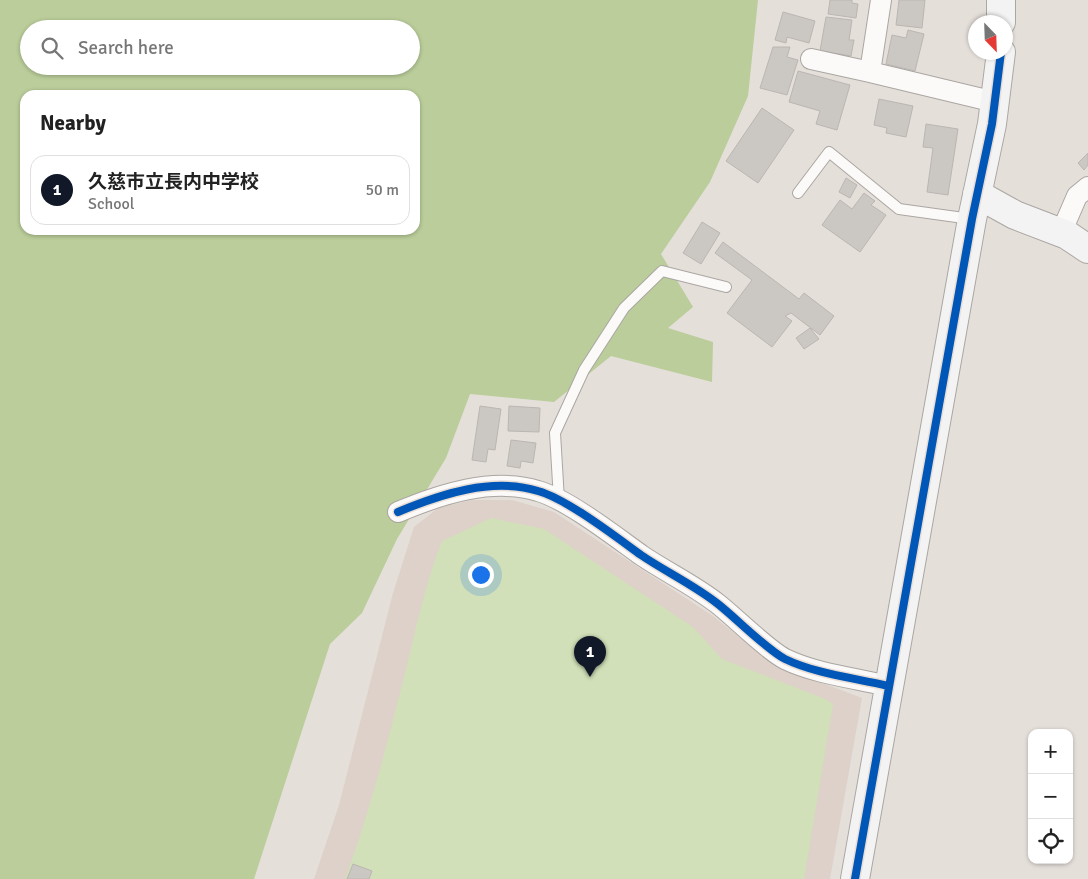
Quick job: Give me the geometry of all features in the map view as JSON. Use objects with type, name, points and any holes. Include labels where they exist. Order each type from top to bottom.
[{"type":"street","points":[[870,72],[881,0]]},
{"type":"street","points":[[1001,0],[1001,15]]},
{"type":"street","points":[[812,59],[995,102]]},
{"type":"street","points":[[855,879],[974,207],[992,124],[1000,60]]},
{"type":"street","points":[[1061,233],[1078,196],[1088,187]]},
{"type":"street","points":[[974,207],[1015,215],[1061,233],[1088,249]]},
{"type":"street","points":[[398,512],[427,500],[478,488],[508,486],[539,491],[559,501],[718,603],[784,659],[814,669],[888,686]]},
{"type":"lane","points":[[798,193],[829,152],[899,209],[974,207]]},
{"type":"lane","points":[[559,501],[555,433],[584,370],[624,308],[662,270],[726,287]]},
{"type":"shaded area","points":[[472,500],[512,500],[554,512],[713,616],[772,664],[862,698],[830,879],[314,879],[339,805],[393,593],[414,527],[438,508]]},
{"type":"green space","points":[[0,0],[758,0],[748,96],[710,182],[661,254],[693,307],[668,328],[713,342],[712,382],[611,356],[554,402],[470,394],[446,458],[397,539],[362,613],[330,644],[254,879],[0,879]]},
{"type":"green space","points":[[491,518],[544,529],[693,627],[722,659],[825,699],[833,704],[804,879],[345,879],[377,781],[425,593],[442,541]]},
{"type":"building","points":[[830,0],[852,0],[852,3],[858,4],[856,18],[828,14]]},
{"type":"building","points":[[899,0],[925,0],[922,28],[896,25]]},
{"type":"building","points":[[783,12],[815,21],[809,43],[787,37],[786,43],[775,40]]},
{"type":"building","points":[[826,17],[852,20],[849,40],[854,40],[851,56],[820,51]]},
{"type":"building","points":[[908,30],[924,34],[915,71],[886,64],[892,35],[906,38]]},
{"type":"building","points":[[773,47],[790,47],[787,57],[798,60],[787,95],[760,88]]},
{"type":"building","points":[[798,71],[850,85],[837,130],[816,124],[820,111],[789,102]]},
{"type":"building","points":[[879,99],[913,106],[906,137],[886,133],[887,128],[874,125]]},
{"type":"building","points":[[762,108],[794,130],[758,183],[726,161]]},
{"type":"building","points":[[926,124],[958,129],[948,195],[927,192],[933,148],[923,147]]},
{"type":"building","points":[[1088,153],[1088,165],[1084,170],[1078,163]]},
{"type":"building","points":[[846,178],[857,185],[850,198],[839,192]]},
{"type":"building","points":[[864,193],[875,201],[871,205],[886,215],[860,252],[822,225],[840,200],[852,209]]},
{"type":"building","points":[[702,222],[720,233],[701,264],[683,253]]},
{"type":"building","points":[[723,242],[799,299],[804,293],[834,316],[820,335],[791,313],[785,316],[792,321],[772,347],[727,313],[752,280],[715,253]]},
{"type":"building","points":[[810,328],[819,339],[804,349],[796,338]]},
{"type":"building","points":[[480,406],[501,409],[495,450],[488,449],[486,462],[472,460]]},
{"type":"building","points":[[509,406],[540,408],[539,432],[508,431]]},
{"type":"building","points":[[511,440],[536,443],[533,463],[521,461],[520,468],[507,466]]},
{"type":"building","points":[[353,864],[372,871],[369,879],[347,879]]},
{"type":"cycle path","points":[[855,879],[972,219],[992,124],[1000,60]]},
{"type":"cycle path","points":[[398,512],[449,494],[485,487],[521,487],[550,495],[577,510],[641,555],[709,597],[769,648],[785,659],[823,672],[888,686]]},
{"type":"place","name":"久慈市立長内中学校","points":[[590,677]]}]
